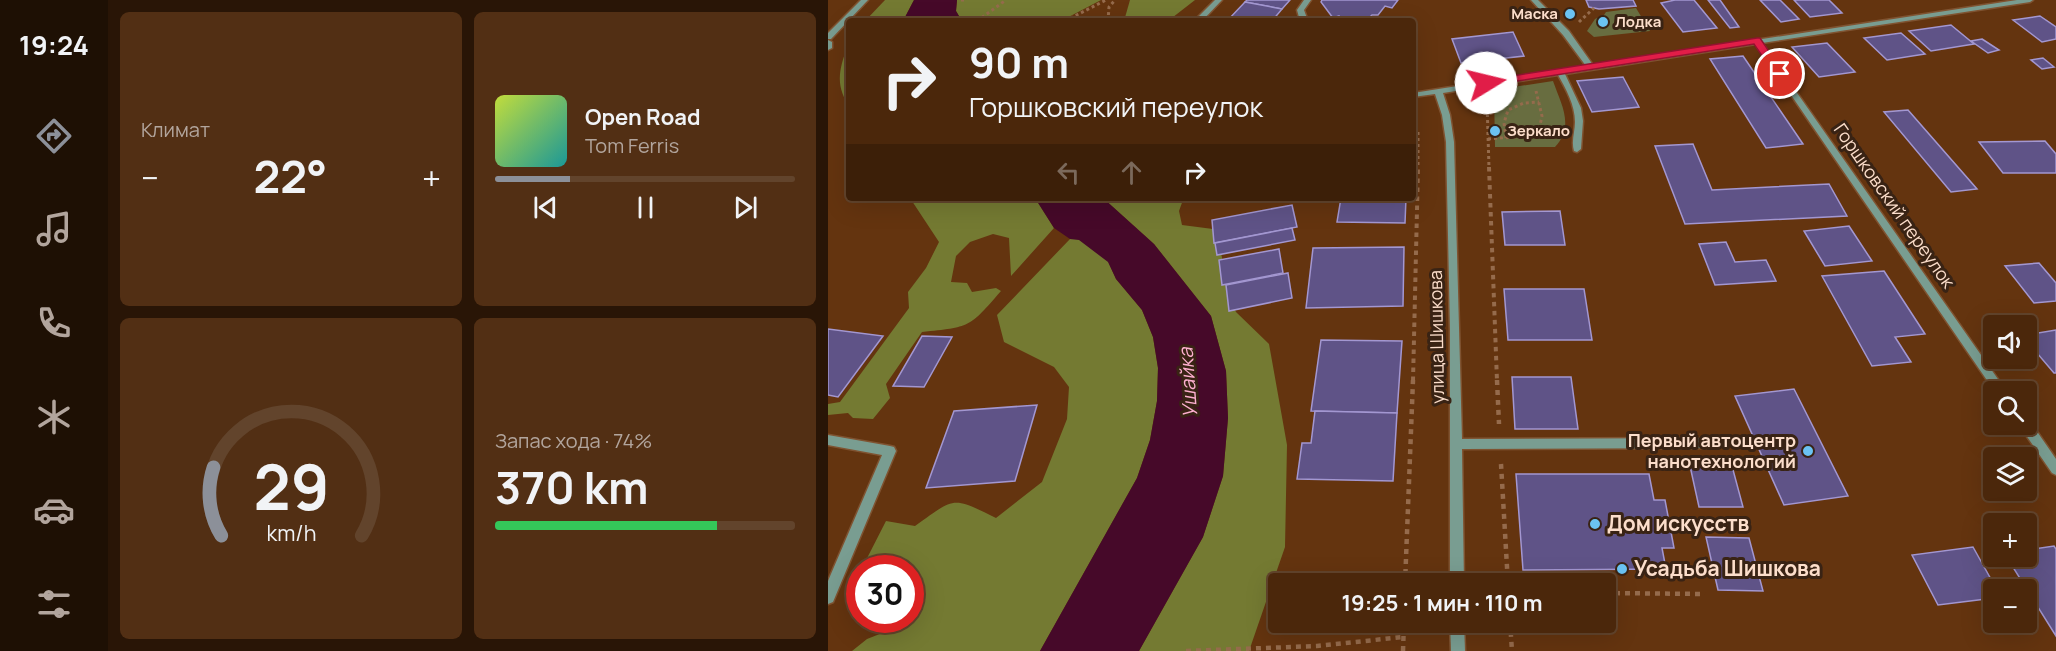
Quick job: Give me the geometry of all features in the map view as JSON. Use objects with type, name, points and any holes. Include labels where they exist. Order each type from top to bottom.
[{"type":"street","points":[[847,18],[865,0]]},
{"type":"street","points":[[1201,18],[1219,0]]},
{"type":"street","points":[[1303,18],[1300,10],[1308,0]]},
{"type":"street","points":[[1534,0],[1566,33],[1591,67]]},
{"type":"street","points":[[1416,95],[1757,40],[2030,0]]},
{"type":"street","points":[[828,37],[846,19]]},
{"type":"street","name":"Горшковский переулок","points":[[1757,40],[1994,381]]},
{"type":"street","points":[[828,42],[828,48]]},
{"type":"street","points":[[1560,72],[1576,102],[1579,122],[1575,141],[1577,149]]},
{"type":"street","name":"улица Шишкова","points":[[1438,91],[1446,115],[1450,142],[1454,234],[1457,573]]},
{"type":"street","points":[[2033,435],[2056,469]]},
{"type":"street","points":[[828,440],[890,451],[828,597]]},
{"type":"street","points":[[1456,444],[1715,443]]},
{"type":"street","points":[[1457,633],[1458,651]]},
{"type":"path","points":[[981,18],[1006,0]]},
{"type":"path","points":[[1071,18],[1106,0]]},
{"type":"path","points":[[1108,18],[1109,7],[1115,0]]},
{"type":"path","points":[[1488,139],[1528,136],[1539,130],[1542,116],[1533,76]]},
{"type":"path","points":[[1486,83],[1499,444],[1507,573]]},
{"type":"path","points":[[1506,138],[1504,123],[1508,110],[1524,103],[1539,102]]},
{"type":"path","points":[[1405,573],[1418,234],[1418,131],[1416,131]]},
{"type":"path","points":[[1616,593],[1705,594]]},
{"type":"path","points":[[1403,633],[1403,651]]},
{"type":"path","points":[[1511,633],[1512,651]]},
{"type":"path","points":[[1186,651],[1317,646],[1403,637]]},
{"type":"green space","points":[[885,0],[914,0],[905,18],[868,18]]},
{"type":"green space","points":[[957,0],[1101,0],[1067,18],[960,18],[956,11]]},
{"type":"green space","points":[[1130,0],[1195,0],[1172,18],[1125,18]]},
{"type":"green space","points":[[1636,8],[1650,31],[1594,37],[1587,31],[1595,19],[1606,12]]},
{"type":"green space","points":[[846,50],[846,101],[840,82]]},
{"type":"green space","points":[[1553,81],[1565,123],[1561,139],[1555,147],[1495,147],[1494,90]]},
{"type":"green space","points":[[912,201],[1037,201],[1054,228],[1011,276],[1009,238],[993,234],[970,242],[956,256],[951,282],[967,283],[972,292],[996,288],[1001,291],[975,319],[967,324],[950,329],[922,332],[886,384],[890,398],[873,419],[853,418],[848,413],[828,415],[828,404],[840,402],[909,308],[908,292],[926,268],[939,242]]},
{"type":"green space","points":[[1106,201],[1183,201],[1179,211],[1182,225],[1213,229],[1218,235],[1229,298],[1236,312],[1269,344],[1287,445],[1285,547],[1276,573],[1268,573],[1268,596],[1249,651],[1139,651],[1203,537],[1223,476],[1228,418],[1226,371],[1211,316],[1154,244]]},
{"type":"green space","points":[[1070,239],[1079,239],[1108,261],[1116,279],[1142,310],[1153,337],[1158,368],[1157,401],[1150,440],[1137,478],[1040,651],[852,651],[867,639],[882,633],[924,633],[924,555],[869,555],[886,521],[915,526],[939,509],[954,503],[970,506],[996,518],[1042,482],[1067,419],[1069,387],[1054,367],[1004,342],[997,315]]},
{"type":"water","points":[[914,0],[957,0],[956,11],[960,18],[905,18]]},
{"type":"water","name":"Ушайка","points":[[1037,201],[1106,201],[1154,244],[1211,316],[1226,371],[1228,418],[1223,476],[1203,537],[1139,651],[1040,651],[1137,478],[1150,440],[1157,401],[1158,368],[1153,337],[1142,310],[1116,279],[1108,262],[1079,240],[1070,239],[1054,228]]},
{"type":"building","points":[[1247,0],[1290,0],[1282,9],[1245,2]]},
{"type":"building","points":[[1322,0],[1398,0],[1392,8],[1385,6],[1378,15],[1372,15],[1369,18],[1341,18],[1339,16],[1333,18],[1321,2]]},
{"type":"building","points":[[1586,0],[1633,0],[1636,6],[1599,9],[1589,7]]},
{"type":"building","points":[[1694,0],[1717,28],[1683,32],[1661,3]]},
{"type":"building","points":[[1708,0],[1720,0],[1739,27],[1730,28]]},
{"type":"building","points":[[1760,0],[1780,0],[1799,19],[1781,22]]},
{"type":"building","points":[[1794,0],[1829,0],[1842,13],[1810,17]]},
{"type":"building","points":[[1245,2],[1282,9],[1274,18],[1230,18]]},
{"type":"building","points":[[2040,16],[2056,27],[2056,39],[2042,42],[2013,20]]},
{"type":"building","points":[[1951,25],[1974,44],[1931,51],[1909,31]]},
{"type":"building","points":[[1513,32],[1524,56],[1461,63],[1452,39]]},
{"type":"building","points":[[1901,33],[1925,54],[1887,60],[1864,38]]},
{"type":"building","points":[[1982,39],[1999,50],[1988,53],[1971,41]]},
{"type":"building","points":[[1827,43],[1855,72],[1819,77],[1792,47]]},
{"type":"building","points":[[1743,56],[1803,144],[1766,148],[1710,59]]},
{"type":"building","points":[[2043,58],[2054,67],[2042,69],[2031,60]]},
{"type":"building","points":[[1623,77],[1639,107],[1592,112],[1577,81]]},
{"type":"building","points":[[1908,110],[1977,189],[1951,192],[1884,112]]},
{"type":"building","points":[[2045,141],[2056,154],[2056,173],[2003,173],[1979,142]]},
{"type":"building","points":[[1693,144],[1712,190],[1829,184],[1847,216],[1685,224],[1655,146]]},
{"type":"building","points":[[1340,201],[1406,201],[1405,223],[1337,222]]},
{"type":"building","points":[[1292,205],[1297,227],[1214,243],[1212,220]]},
{"type":"building","points":[[1560,211],[1565,245],[1505,245],[1502,212]]},
{"type":"building","points":[[1849,226],[1872,261],[1825,266],[1804,231]]},
{"type":"building","points":[[1292,228],[1295,240],[1217,255],[1215,243]]},
{"type":"building","points":[[1726,242],[1735,262],[1766,260],[1776,281],[1715,285],[1699,244]]},
{"type":"building","points":[[1404,247],[1403,306],[1306,308],[1313,248]]},
{"type":"building","points":[[1279,249],[1283,273],[1222,285],[1219,260]]},
{"type":"building","points":[[2039,263],[2056,283],[2056,301],[2034,303],[2005,266]]},
{"type":"building","points":[[1884,271],[1925,334],[1895,337],[1911,362],[1872,366],[1822,276]]},
{"type":"building","points":[[1288,273],[1292,298],[1229,311],[1226,285]]},
{"type":"building","points":[[1504,289],[1584,289],[1592,340],[1508,340]]},
{"type":"building","points":[[828,329],[883,336],[838,397],[828,395]]},
{"type":"building","points":[[2056,330],[2056,373],[2037,353],[2037,333]]},
{"type":"building","points":[[922,336],[952,337],[924,387],[893,386]]},
{"type":"building","points":[[1321,340],[1402,341],[1397,413],[1311,411]]},
{"type":"building","points":[[1512,377],[1571,377],[1578,429],[1515,429]]},
{"type":"building","points":[[1794,389],[1848,496],[1784,505],[1735,396]]},
{"type":"building","points":[[1037,405],[1015,481],[926,488],[954,411]]},
{"type":"building","points":[[1315,411],[1397,413],[1393,481],[1297,479],[1302,443],[1311,443]]},
{"type":"building","points":[[1690,466],[1732,466],[1743,507],[1699,507]]},
{"type":"building","name":"Дом искусств","points":[[1516,474],[1649,474],[1654,500],[1665,500],[1674,548],[1662,548],[1666,569],[1523,570]]},
{"type":"building","points":[[1706,537],[1749,538],[1763,591],[1718,590]]},
{"type":"building","points":[[2054,546],[2056,549],[2056,636],[2037,606],[2037,579],[2020,579],[2013,567],[2037,567],[2037,548]]},
{"type":"building","points":[[1973,547],[1991,579],[1983,579],[1983,599],[1938,605],[1912,555]]},
{"type":"place","name":"Маска","points":[[1570,14]]},
{"type":"place","name":"Лодка","points":[[1603,22]]},
{"type":"place","name":"Зеркало","points":[[1495,131]]},
{"type":"place","name":"Первый автоцентр нанотехнологий","points":[[1808,451]]},
{"type":"place","name":"Дом искусств","points":[[1595,524]]},
{"type":"place","name":"Усадьба Шишкова","points":[[1622,569]]},
{"type":"route","points":[[1486,83],[1757,40],[1780,74]]}]
